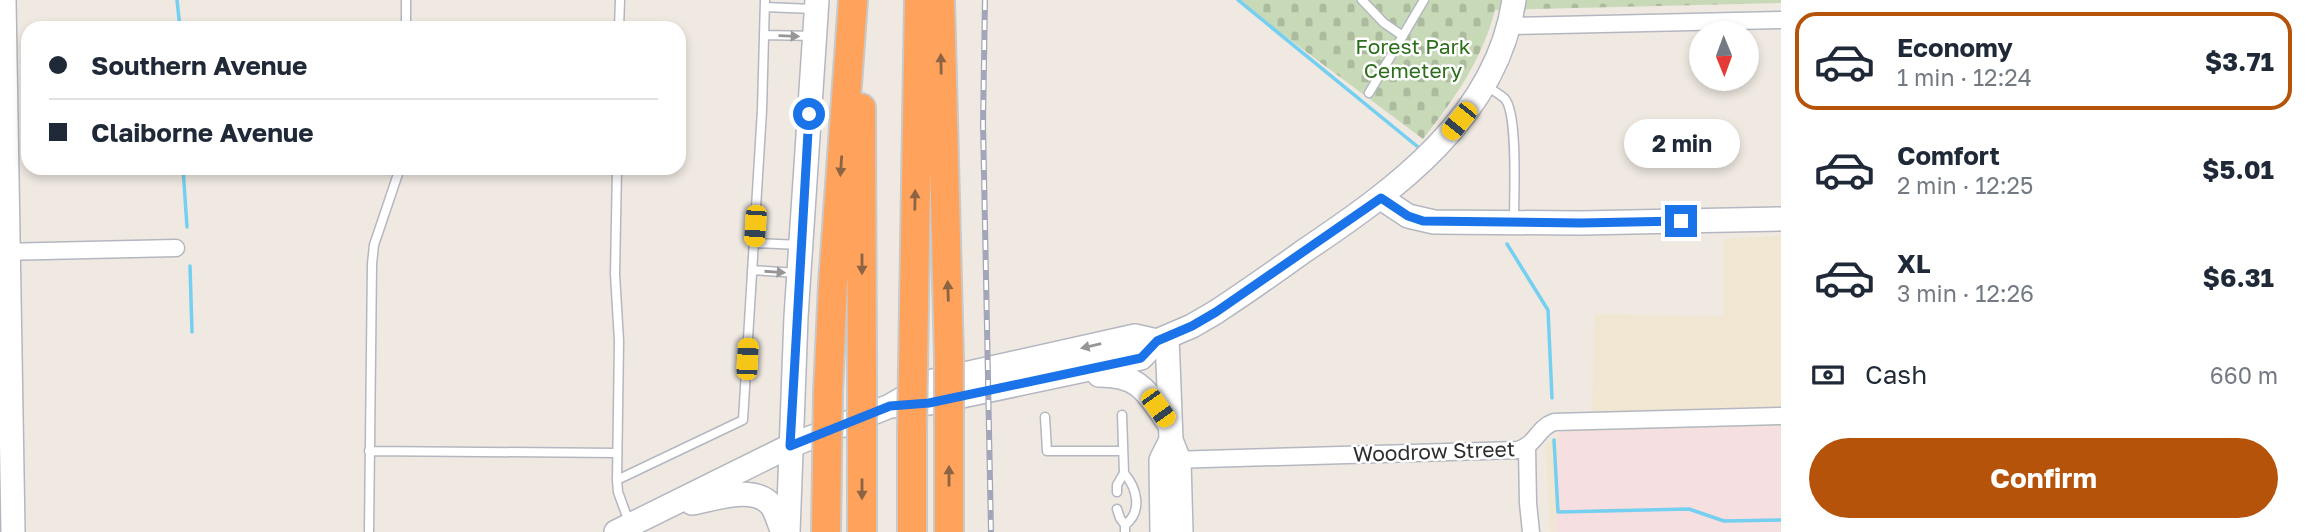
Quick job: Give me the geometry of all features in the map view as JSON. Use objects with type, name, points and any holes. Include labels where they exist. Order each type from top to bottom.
[{"type":"highway","points":[[826,532],[833,284],[853,0]]},
{"type":"highway","points":[[862,0],[862,532]]},
{"type":"highway","points":[[912,532],[919,0]]},
{"type":"highway","points":[[940,0],[950,359],[949,532]]},
{"type":"street","points":[[890,406],[929,403],[1141,358],[1162,339],[1216,312],[1381,198],[1432,153],[1459,121],[1484,84],[1501,52],[1514,0]]},
{"type":"street","points":[[788,532],[798,273],[816,5]]},
{"type":"street","points":[[3,15],[6,483],[13,532]]},
{"type":"street","points":[[1509,26],[1781,20]]},
{"type":"street","points":[[1381,198],[1408,216],[1423,221],[1781,219]]},
{"type":"street","points":[[4,252],[176,248]]},
{"type":"street","points":[[623,529],[790,446],[890,406],[933,381],[1135,336],[1162,339]]},
{"type":"street","points":[[1162,339],[1170,446],[1181,532]]},
{"type":"street","points":[[1068,374],[1116,375],[1133,380],[1146,392],[1170,446],[1162,532]]},
{"type":"street","name":"Woodrow Street","points":[[1170,446],[1518,450],[1533,443],[1543,427],[1554,422],[1781,416]]},
{"type":"street","points":[[1527,447],[1531,532]]},
{"type":"street","points":[[668,506],[732,496],[760,496],[772,507],[783,532]]},
{"type":"lane","points":[[406,0],[406,21]]},
{"type":"lane","points":[[619,21],[620,0]]},
{"type":"lane","points":[[1362,0],[1384,23],[1403,36]]},
{"type":"lane","points":[[1369,93],[1424,0]]},
{"type":"lane","points":[[617,481],[743,420],[765,4],[816,5]]},
{"type":"lane","points":[[764,35],[814,36]]},
{"type":"lane","points":[[1484,84],[1505,99],[1510,110],[1513,127],[1514,222]]},
{"type":"lane","points":[[369,532],[374,246],[398,175]]},
{"type":"lane","points":[[617,175],[617,481],[623,529]]},
{"type":"lane","points":[[754,243],[800,245]]},
{"type":"lane","points":[[752,270],[798,273]]},
{"type":"lane","points":[[1117,492],[1117,485],[1124,473],[1122,415]]},
{"type":"lane","points":[[1045,416],[1047,451],[1123,450]]},
{"type":"lane","points":[[369,451],[617,453]]},
{"type":"lane","points":[[1117,509],[1125,529],[1136,510],[1136,493],[1132,482],[1124,473]]},
{"type":"shaded area","points":[[1781,236],[1781,532],[1550,532],[1546,445],[1592,411],[1595,314],[1724,317],[1724,239]]},
{"type":"shaded area","points":[[1781,426],[1781,532],[1555,532],[1559,432]]},
{"type":"green space","name":"Forest Park Cemetery","points":[[1237,0],[1781,0],[1781,3],[1495,10],[1475,62],[1446,109],[1423,139]]},
{"type":"waterway","points":[[177,0],[179,21]]},
{"type":"waterway","points":[[1238,0],[1418,147]]},
{"type":"waterway","points":[[183,175],[187,227]]},
{"type":"waterway","points":[[1507,244],[1548,310],[1552,398]]},
{"type":"waterway","points":[[190,266],[192,332]]},
{"type":"waterway","points":[[1554,440],[1558,512],[1689,509],[1724,521],[1781,520]]},
{"type":"railway","points":[[985,0],[983,123],[991,532]]},
{"type":"route","points":[[809,114],[790,446],[890,406],[929,403],[1141,358],[1157,341],[1216,312],[1381,198],[1408,216],[1423,221],[1681,221]]}]
